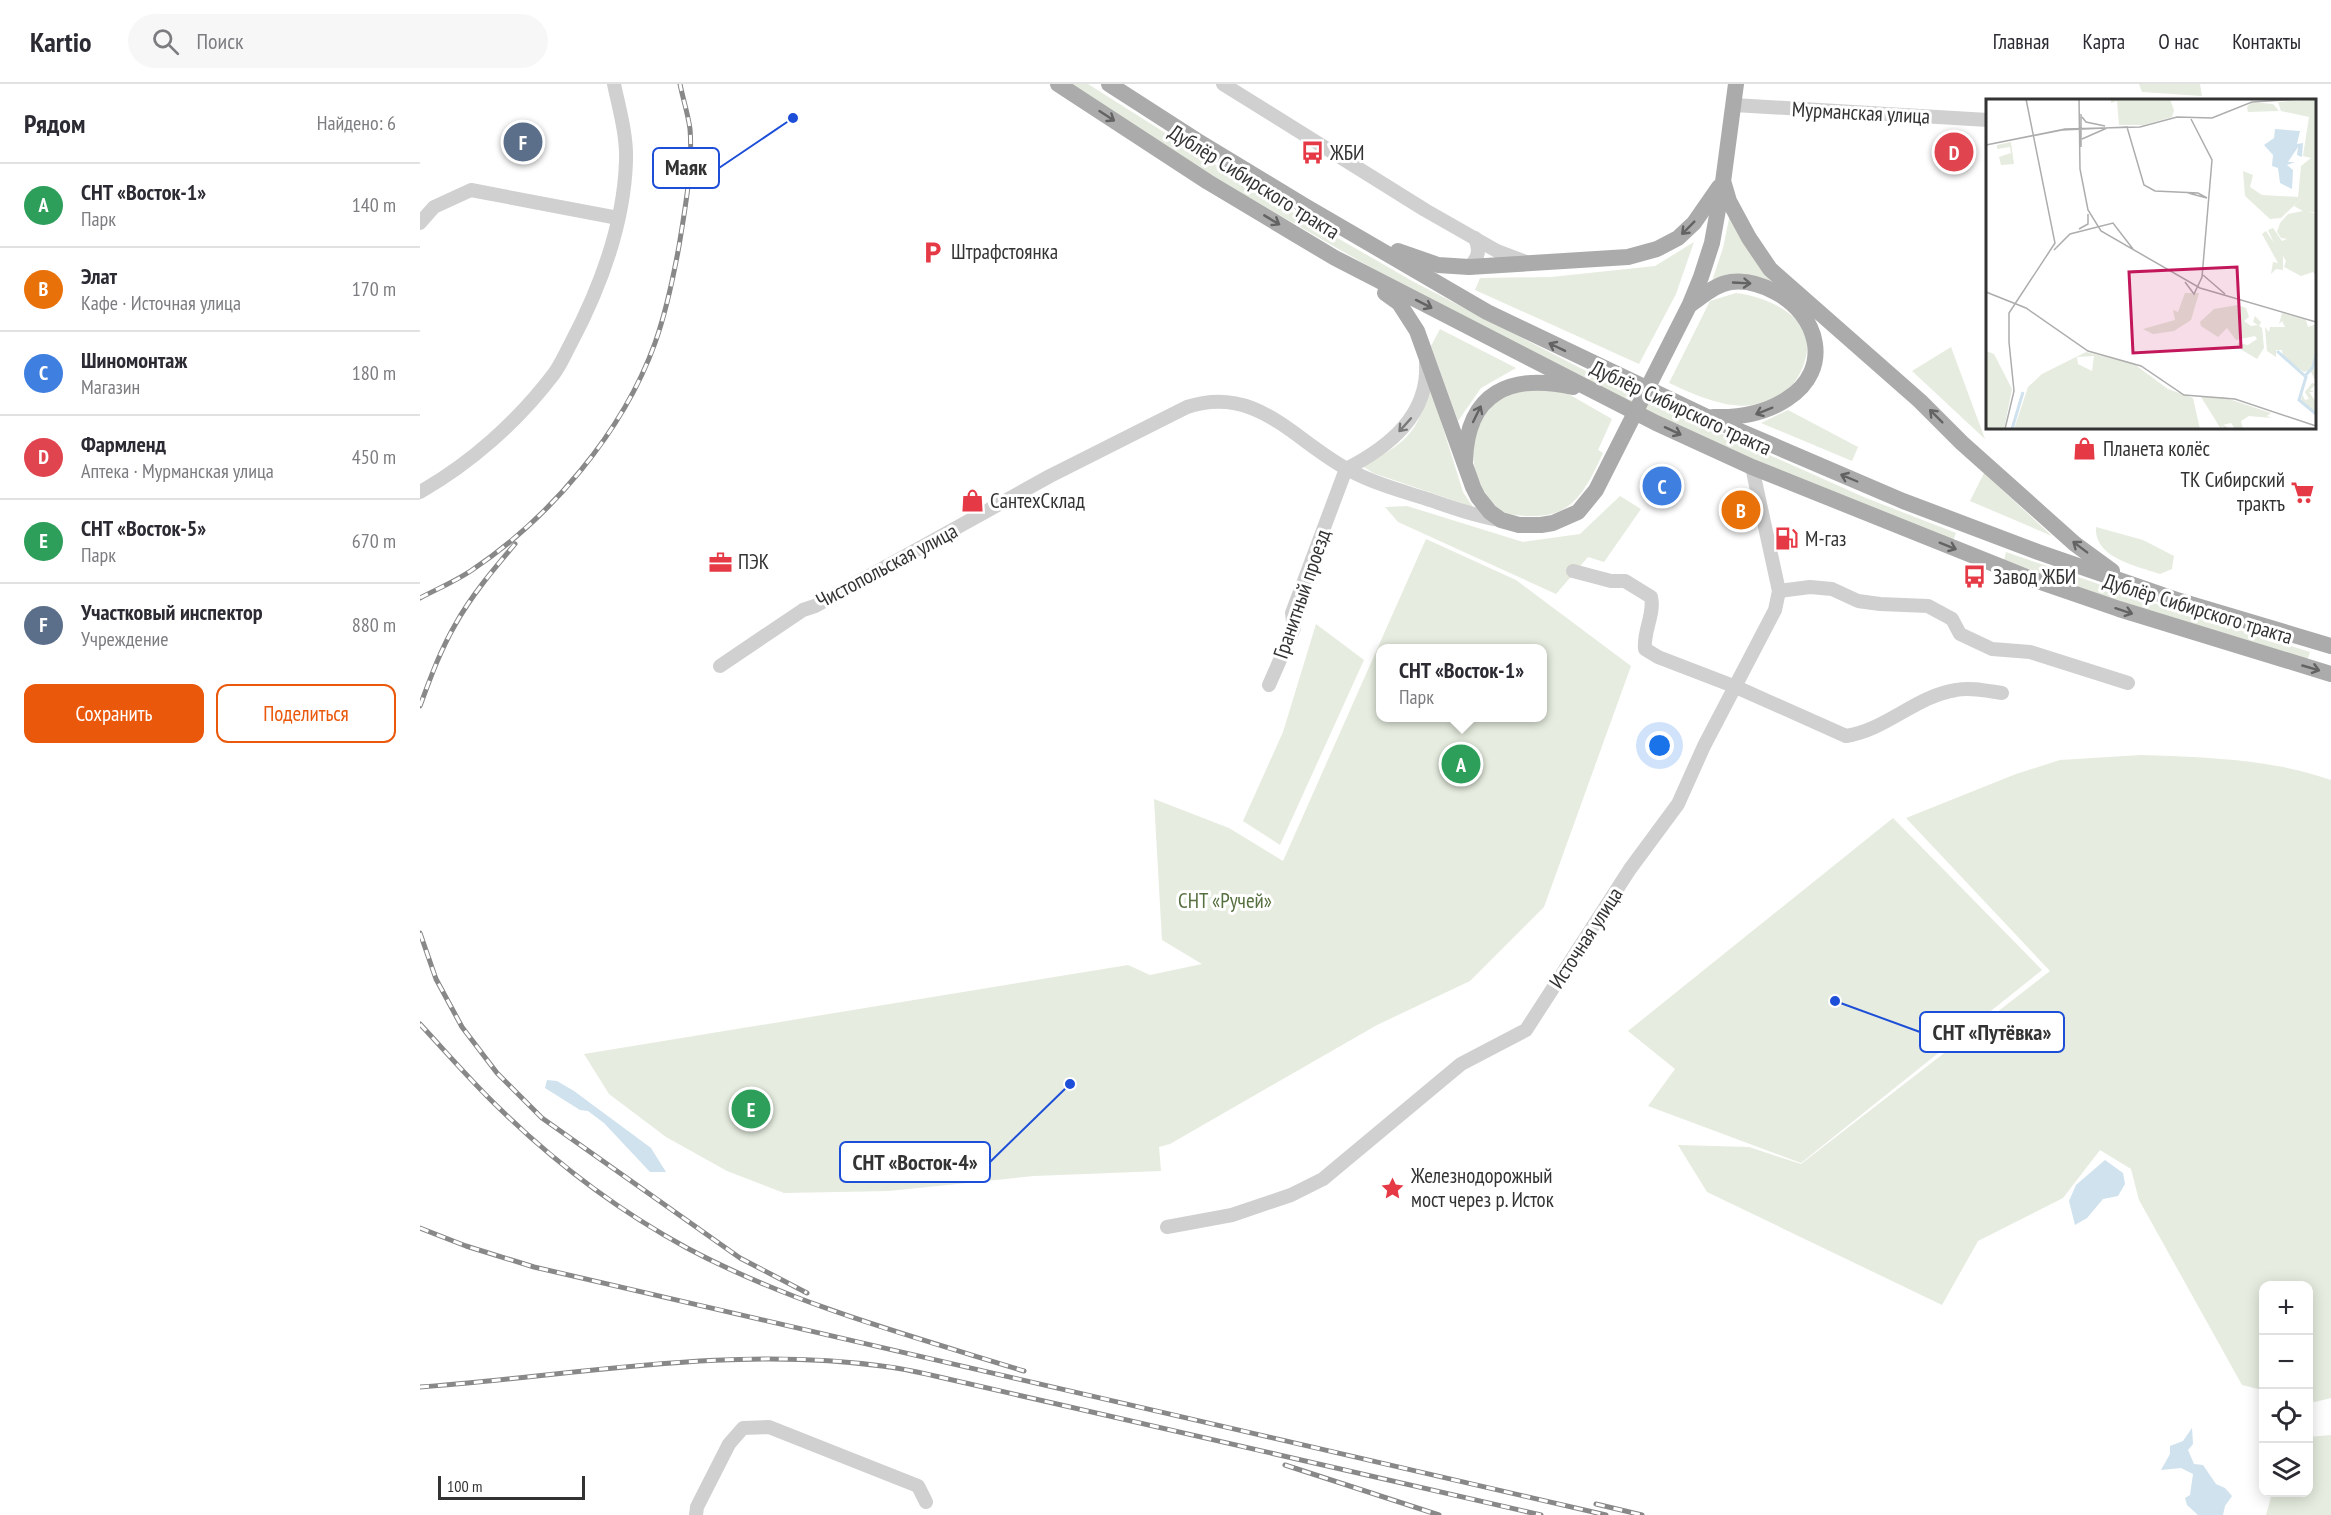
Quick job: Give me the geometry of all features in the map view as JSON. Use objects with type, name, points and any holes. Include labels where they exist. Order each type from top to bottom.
[{"type":"main road","name":"Дублёр Сибирского тракта","points":[[1058,84],[1208,182],[1335,258],[1617,404],[1752,467],[2041,582],[2119,609],[2331,674]]},
{"type":"main road","name":"Дублёр Сибирского тракта","points":[[1109,84],[1305,206],[1487,312],[1707,417],[1903,501],[2038,552],[2180,601],[2331,646]]},
{"type":"main road","points":[[1335,258],[1399,303],[1411,319],[1425,352],[1466,471],[1478,497],[1501,520],[1530,526],[1566,519],[1587,503],[1614,457],[1687,311],[1712,243],[1736,84]]},
{"type":"main road","points":[[1305,206],[1406,255],[1438,265],[1469,267],[1628,257],[1657,249],[1678,238],[1694,223],[1723,182]]},
{"type":"main road","points":[[1723,182],[1749,238],[1770,268],[1920,401],[1962,443],[2074,544],[2127,582]]},
{"type":"main road","points":[[1687,311],[1715,288],[1730,282],[1754,283],[1767,287],[1801,311],[1813,331],[1816,343],[1813,366],[1790,398],[1753,415],[1732,418],[1707,417]]},
{"type":"main road","points":[[1466,471],[1467,444],[1474,419],[1486,400],[1502,388],[1524,384],[1558,384],[1576,388],[1617,404]]},
{"type":"street","points":[[420,492],[461,464],[518,417],[555,373],[588,311],[618,218],[626,160],[622,119],[614,84]]},
{"type":"street","points":[[1223,84],[1425,210],[1497,251],[1528,263]]},
{"type":"street","name":"Мурманская улица","points":[[1734,105],[1986,120]]},
{"type":"street","points":[[1972,120],[1986,129]]},
{"type":"street","points":[[420,223],[434,207],[471,190],[618,218]]},
{"type":"street","points":[[1469,267],[1478,254],[1478,245],[1474,238]]},
{"type":"street","points":[[1346,469],[1369,456],[1394,437],[1414,415],[1424,392],[1425,352]]},
{"type":"street","name":"Чистопольская улица","points":[[720,666],[803,610],[815,606],[1050,476],[1196,404],[1225,400],[1255,409],[1280,423],[1346,469],[1373,482],[1481,517],[1501,520]]},
{"type":"street","points":[[1752,467],[1778,586],[1832,589],[1858,601],[1880,604],[1928,606],[1952,620],[1960,634],[1992,649],[2030,652],[2128,683]]},
{"type":"street","name":"Гранитный проезд","points":[[1269,685],[1294,628],[1292,613],[1346,469]]},
{"type":"street","points":[[1573,571],[1625,581],[1651,597],[1653,604],[1644,639],[1646,649],[1658,657],[1736,687],[1846,736],[1862,734],[1928,698],[1957,690],[2002,693]]},
{"type":"street","name":"Источная улица","points":[[1167,1227],[1232,1215],[1291,1195],[1323,1179],[1461,1064],[1526,1029],[1630,869],[1678,804],[1704,746],[1775,610],[1778,586]]},
{"type":"street","points":[[696,1515],[697,1507],[729,1444],[743,1428],[769,1427],[918,1486],[926,1502]]},
{"type":"green space","points":[[1069,84],[1088,84],[1268,198],[1414,282],[1619,388],[1866,498],[1956,533],[1953,541],[1701,438],[1468,323],[1223,183]]},
{"type":"green space","points":[[2139,84],[2200,84],[2202,96],[2142,92]]},
{"type":"green space","points":[[1730,214],[1754,258],[1789,293],[1712,281],[1723,248]]},
{"type":"green space","points":[[1694,242],[1676,294],[1639,364],[1475,290],[1480,278],[1551,277],[1655,266]]},
{"type":"green space","points":[[1736,293],[1756,297],[1785,311],[1800,325],[1807,341],[1803,366],[1789,389],[1776,398],[1742,406],[1720,403],[1669,383],[1710,301]]},
{"type":"green space","points":[[1440,329],[1516,368],[1481,388],[1458,421],[1431,346]]},
{"type":"green space","points":[[1951,347],[1985,439],[1912,371]]},
{"type":"green space","points":[[1430,386],[1463,492],[1473,507],[1373,473],[1361,465],[1389,451],[1408,436],[1420,416]]},
{"type":"green space","points":[[1558,388],[1612,419],[1598,450],[1603,453],[1586,486],[1567,507],[1541,516],[1503,513],[1485,492],[1475,468],[1474,442],[1478,430],[1489,410],[1503,397],[1513,392]]},
{"type":"green space","points":[[1788,410],[1858,447],[1852,461],[1761,423]]},
{"type":"green space","points":[[1984,473],[2052,536],[1970,501]]},
{"type":"green space","points":[[1620,496],[1641,509],[1604,562],[1588,557],[1556,594],[1398,522],[1385,507],[1407,506],[1523,542],[1580,534]]},
{"type":"green space","points":[[2096,527],[2143,540],[2174,556],[2172,569],[2160,574],[2119,559],[2102,546],[2097,538]]},
{"type":"green space","name":"СНТ «Ручей»","points":[[1426,539],[1516,580],[1631,666],[1544,907],[1470,981],[1377,1025],[1170,1144],[1159,1147],[1161,1171],[1034,1176],[889,1191],[784,1193],[727,1171],[666,1137],[609,1094],[584,1054],[1128,965],[1150,975],[1202,964],[1162,940],[1154,799],[1229,828],[1283,861],[1376,652],[1376,722],[1547,722],[1547,644],[1379,644]]},
{"type":"green space","points":[[2006,552],[2165,607],[2310,652],[2307,661],[2160,616],[2004,560]]},
{"type":"green space","points":[[1316,624],[1364,660],[1280,845],[1243,821],[1283,732]]},
{"type":"green space","points":[[2141,755],[2213,758],[2261,763],[2331,780],[2331,1398],[2313,1401],[2313,1281],[2259,1281],[2259,1389],[2242,1385],[2139,1200],[2131,1169],[2100,1150],[2063,1198],[1978,1241],[1942,1305],[1707,1192],[1678,1145],[1749,1147],[1801,1164],[2050,971],[1906,818],[2016,774],[2060,760]]},
{"type":"green space","points":[[1893,818],[2042,970],[1801,1163],[1648,1106],[1675,1069],[1628,1031]]},
{"type":"green space","points":[[2331,1435],[2331,1515],[2266,1515],[2271,1497],[2313,1497],[2313,1437]]},
{"type":"water","points":[[547,1080],[557,1081],[574,1091],[651,1148],[666,1172],[650,1172],[604,1123],[588,1111],[580,1110],[545,1088]]},
{"type":"water","points":[[2105,1160],[2123,1173],[2125,1184],[2118,1196],[2103,1199],[2087,1218],[2075,1225],[2069,1201],[2076,1185]]},
{"type":"water","points":[[2192,1428],[2193,1444],[2188,1450],[2194,1464],[2203,1465],[2216,1484],[2225,1488],[2232,1496],[2225,1506],[2223,1515],[2198,1515],[2187,1505],[2185,1498],[2190,1495],[2193,1474],[2181,1468],[2161,1470],[2170,1454],[2170,1446],[2183,1441]]},
{"type":"railway","points":[[420,598],[466,574],[501,549],[556,499],[604,440],[641,376],[655,343],[666,307],[686,202],[690,129],[680,84]]},
{"type":"railway","points":[[420,706],[440,655],[461,614],[515,544]]},
{"type":"railway","points":[[420,933],[436,979],[462,1027],[497,1073],[542,1118],[740,1258],[807,1293]]},
{"type":"railway","points":[[420,1024],[468,1077],[541,1147],[588,1184],[662,1234],[727,1268],[810,1302],[1024,1371]]},
{"type":"railway","points":[[420,1228],[466,1246],[534,1267],[1606,1515]]},
{"type":"railway","points":[[420,1387],[651,1364],[709,1361],[825,1360],[882,1366],[922,1373],[1541,1515]]},
{"type":"railway","points":[[1285,1465],[1439,1515]]},
{"type":"railway","points":[[1596,1504],[1642,1515]]},
{"type":"place","name":"Маяк","points":[[793,118]]},
{"type":"place","name":"Участковый инспектор","points":[[523,142]]},
{"type":"place","name":"Фармленд","points":[[1954,152]]},
{"type":"place","name":"ЖБИ","points":[[1312,153]]},
{"type":"place","name":"Штрафстоянка","points":[[933,252]]},
{"type":"place","name":"Планета колёс","points":[[2085,449]]},
{"type":"place","name":"Шиномонтаж","points":[[1662,486]]},
{"type":"place","name":"ТК Сибирский трактъ","points":[[2303,492]]},
{"type":"place","name":"СантехСклад","points":[[972,501]]},
{"type":"place","name":"Элат","points":[[1741,510]]},
{"type":"place","name":"М-газ","points":[[1787,539]]},
{"type":"place","name":"ПЭК","points":[[720,562]]},
{"type":"place","name":"Завод ЖБИ","points":[[1975,577]]},
{"type":"place","name":"СНТ «Восток-1»","points":[[1461,764]]},
{"type":"place","name":"СНТ «Путёвка»","points":[[1835,1001]]},
{"type":"place","name":"СНТ «Восток-4»","points":[[1070,1084]]},
{"type":"place","name":"СНТ «Восток-5»","points":[[751,1109]]},
{"type":"place","name":"Железнодорожный мост через р. Исток","points":[[1393,1188]]}]
